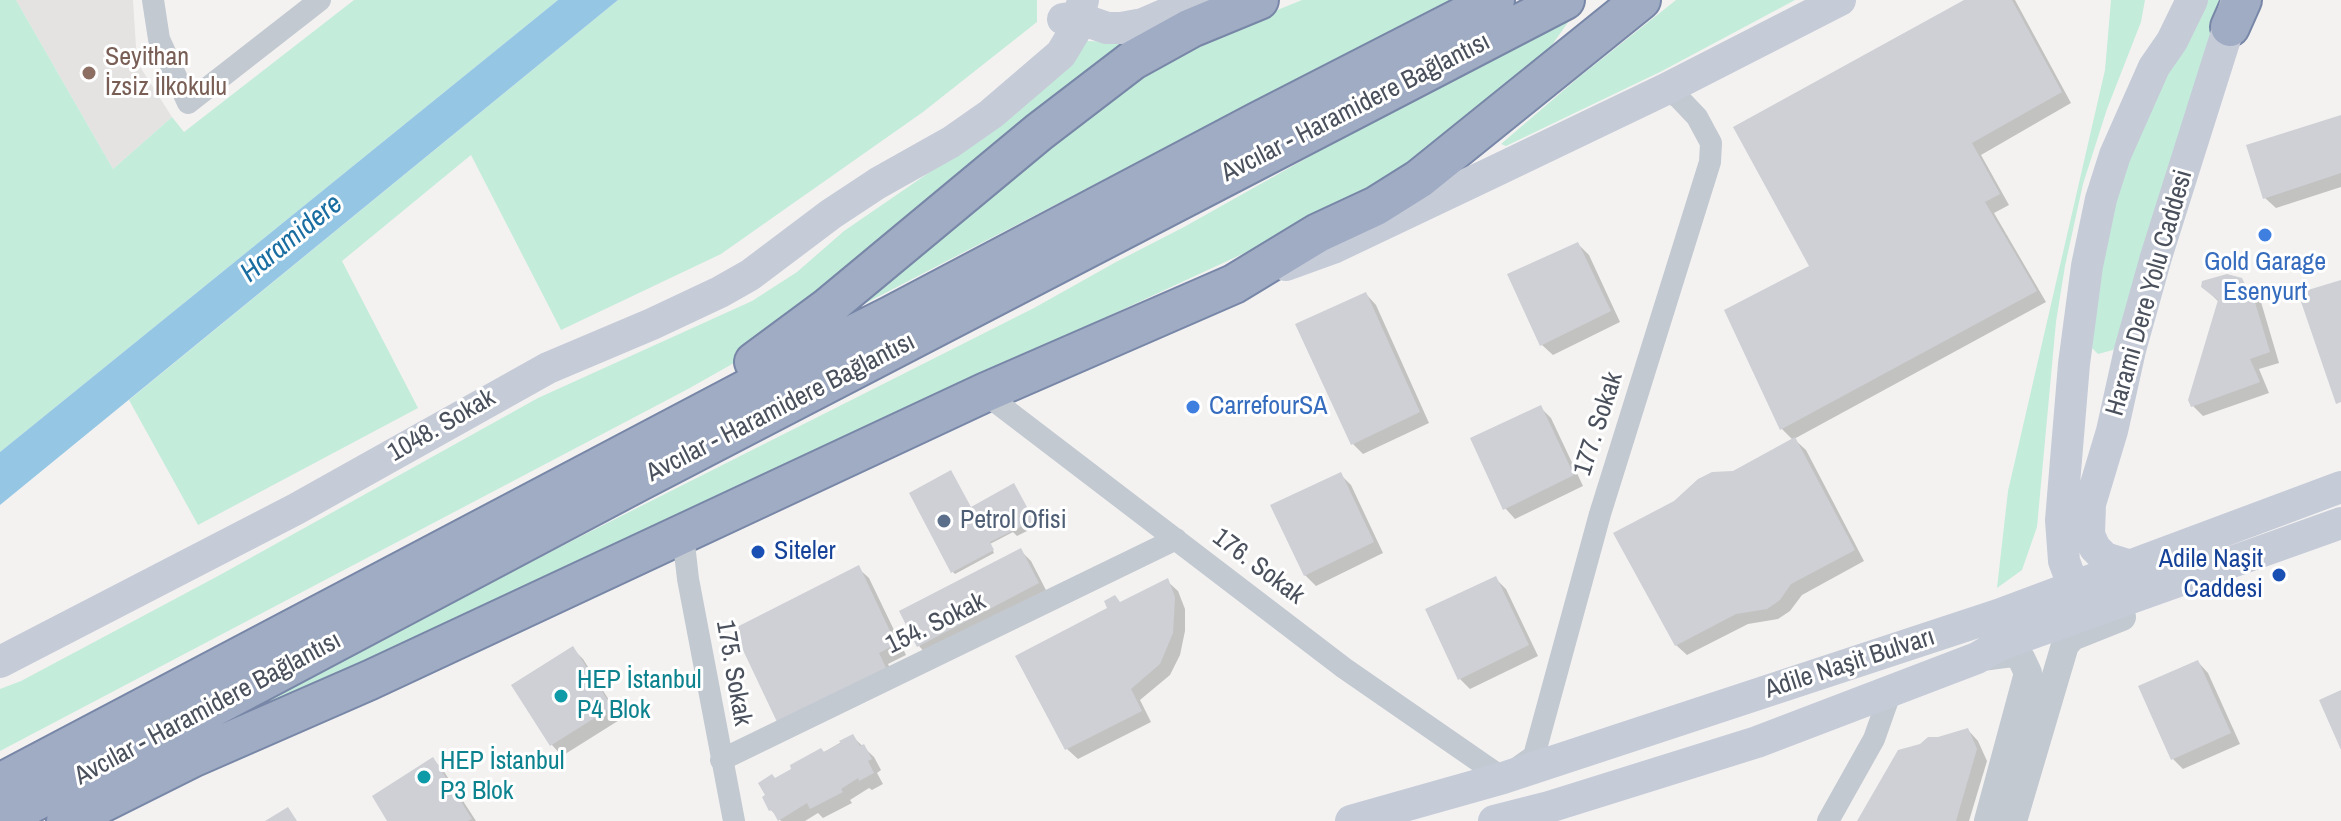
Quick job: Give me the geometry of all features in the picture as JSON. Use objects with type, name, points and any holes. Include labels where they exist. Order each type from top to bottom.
[{"type":"highway","points":[[486,526],[505,507],[547,478],[768,354],[1039,132],[1133,60],[1191,28],[1259,0]]},
{"type":"highway","name":"Avcılar - Haramidere Bağlantısı","points":[[0,783],[1495,0]]},
{"type":"highway","name":"Avcılar - Haramidere Bağlantısı","points":[[0,820],[624,489],[1565,0]]},
{"type":"highway","points":[[66,821],[194,757],[370,680],[984,393],[1234,284],[1318,233],[1376,206],[1419,179],[1641,0]]},
{"type":"highway","points":[[112,821],[370,680]]},
{"type":"highway","points":[[0,766],[67,747]]},
{"type":"main road","points":[[1074,9],[1107,28],[1121,28],[1143,24],[1198,0]]},
{"type":"main road","points":[[1234,284],[1333,248],[1664,90],[1840,0]]},
{"type":"main road","points":[[2154,67],[2157,31],[2168,0]]},
{"type":"main road","name":"Harami Dere Yolu Caddesi","points":[[2062,511],[2074,364],[2087,266],[2101,199],[2115,155],[2154,67],[2172,41],[2192,0]]},
{"type":"main road","name":"1048. Sokak","points":[[0,662],[296,509],[548,368],[720,292],[750,275],[878,183],[951,142],[991,114],[1061,54],[1074,9]]},
{"type":"main road","name":"Harami Dere Yolu Caddesi","points":[[2131,566],[2105,558],[2095,548],[2089,535],[2090,504],[2164,232],[2236,9]]},
{"type":"main road","points":[[2080,332],[2084,354],[2101,369],[2109,368],[2130,350]]},
{"type":"main road","name":"Adile Naşit Bulvarı","points":[[1351,821],[1503,778],[1967,626],[2341,487]]},
{"type":"main road","points":[[2062,511],[2064,561],[2074,588],[2085,606],[2101,610]]},
{"type":"main road","points":[[1967,626],[2018,600],[2036,584],[2053,550],[2062,511]]},
{"type":"main road","name":"Adile Naşit Bulvarı","points":[[1508,819],[1757,742],[1977,658],[1999,645],[2341,523]]},
{"type":"main road","points":[[1503,778],[1508,819]]},
{"type":"street","points":[[153,0],[159,39],[188,103],[320,0]]},
{"type":"street","name":"177. Sokak","points":[[1503,778],[1534,756],[1600,514],[1710,162],[1711,143],[1697,117],[1678,97],[1664,90]]},
{"type":"street","name":"176. Sokak","points":[[984,393],[1344,668],[1503,778]]},
{"type":"street","name":"175. Sokak","points":[[683,535],[688,579],[734,821]]},
{"type":"street","name":"154. Sokak","points":[[721,760],[1176,539]]},
{"type":"street","points":[[2013,821],[2065,645],[2072,637],[2141,610],[2196,576]]},
{"type":"street","points":[[1977,658],[2012,653],[2021,658],[2028,673],[1988,821]]},
{"type":"street","points":[[1828,821],[1874,739],[1891,691]]},
{"type":"shaded area","points":[[16,0],[133,0],[137,62],[172,117],[113,169]]},
{"type":"green space","points":[[0,0],[16,0],[113,169],[172,117],[184,132],[354,0],[558,0],[0,452]]},
{"type":"green space","points":[[618,0],[1037,0],[1037,22],[923,112],[721,254],[561,330],[471,155],[342,261],[418,408],[198,525],[129,400]]},
{"type":"green space","points":[[1302,0],[1450,0],[839,317],[1118,85],[1201,41]]},
{"type":"green space","points":[[1676,0],[1795,0],[1662,71],[1506,146],[1501,144],[1578,78]]},
{"type":"green space","points":[[2111,0],[2145,0],[2141,22],[2107,109],[2083,184],[2065,266],[2056,322],[2037,527],[2022,570],[1997,588],[2008,491],[2105,70]]},
{"type":"green space","points":[[2204,0],[2226,0],[2116,345],[2113,350],[2098,354],[2092,348],[2099,258],[2130,152]]},
{"type":"green space","points":[[1571,18],[1552,45],[1516,82],[1376,188],[1318,219],[545,577],[139,770],[261,702],[526,564],[1034,308],[1371,122]]},
{"type":"green space","points":[[1149,36],[757,350],[0,751],[0,689],[21,681],[218,576],[538,398],[752,301],[797,272],[844,231],[943,163],[1087,41],[1114,42]]},
{"type":"water","name":"Haramidere","points":[[558,0],[618,0],[0,505],[0,452]]},
{"type":"building","points":[[1964,0],[2012,0],[2062,92],[1972,143],[2000,194],[1985,202],[2037,291],[1780,430],[1724,310],[1809,266],[1733,127]]},
{"type":"building","points":[[2341,115],[2341,173],[2263,199],[2246,145]]},
{"type":"building","points":[[1578,242],[1611,311],[1540,346],[1507,274]]},
{"type":"building","points":[[2227,274],[2242,278],[2248,290],[2251,289],[2270,352],[2250,359],[2260,382],[2191,407],[2188,400],[2218,300],[2201,287],[2202,281]]},
{"type":"building","points":[[2341,280],[2341,402],[2336,404],[2298,293]]},
{"type":"building","points":[[1366,292],[1420,412],[1351,445],[1295,324]]},
{"type":"building","points":[[1541,405],[1574,475],[1503,510],[1470,438]]},
{"type":"building","points":[[1795,437],[1855,550],[1791,584],[1780,600],[1767,609],[1736,614],[1675,646],[1613,533],[1674,501],[1698,479],[1712,472],[1733,471]]},
{"type":"building","points":[[951,470],[971,507],[1014,483],[1034,520],[990,542],[994,550],[951,573],[909,493]]},
{"type":"building","points":[[1341,472],[1374,542],[1304,576],[1270,505]]},
{"type":"building","points":[[1021,548],[1039,583],[917,647],[899,611]]},
{"type":"building","points":[[859,565],[896,644],[879,653],[886,668],[777,722],[733,629]]},
{"type":"building","points":[[1496,576],[1529,645],[1458,680],[1425,609]]},
{"type":"building","points":[[1168,578],[1175,597],[1173,633],[1160,664],[1131,689],[1142,711],[1065,750],[1015,656],[1107,608],[1104,601],[1115,595],[1120,602]]},
{"type":"building","name":"HEP İstanbul P4 Blok","points":[[573,646],[612,707],[550,746],[511,685]]},
{"type":"building","points":[[2198,660],[2231,733],[2171,760],[2138,686]]},
{"type":"building","points":[[2341,690],[2341,750],[2319,700]]},
{"type":"building","points":[[1968,728],[1977,749],[1956,821],[1857,821],[1898,750],[1920,744],[1928,737]]},
{"type":"building","points":[[853,734],[860,746],[864,744],[872,759],[868,761],[874,773],[859,781],[858,778],[841,789],[843,792],[810,809],[807,803],[778,821],[772,810],[769,811],[758,783],[772,774],[775,778],[791,769],[790,765],[821,748],[824,752]]},
{"type":"building","name":"HEP İstanbul P3 Blok","points":[[433,757],[472,819],[387,821],[372,796]]},
{"type":"building","points":[[288,807],[297,821],[265,821]]},
{"type":"place","name":"Seyithan İzsiz İlkokulu","points":[[89,73]]},
{"type":"place","name":"Gold Garage Esenyurt","points":[[2265,235]]},
{"type":"place","name":"CarrefourSA","points":[[1193,407]]},
{"type":"place","name":"Petrol Ofisi","points":[[944,521]]},
{"type":"place","name":"Siteler","points":[[758,552]]},
{"type":"place","name":"Adile Naşit Caddesi","points":[[2279,575]]},
{"type":"place","name":"HEP İstanbul P4 Blok","points":[[561,696]]},
{"type":"place","name":"HEP İstanbul P3 Blok","points":[[424,777]]}]
